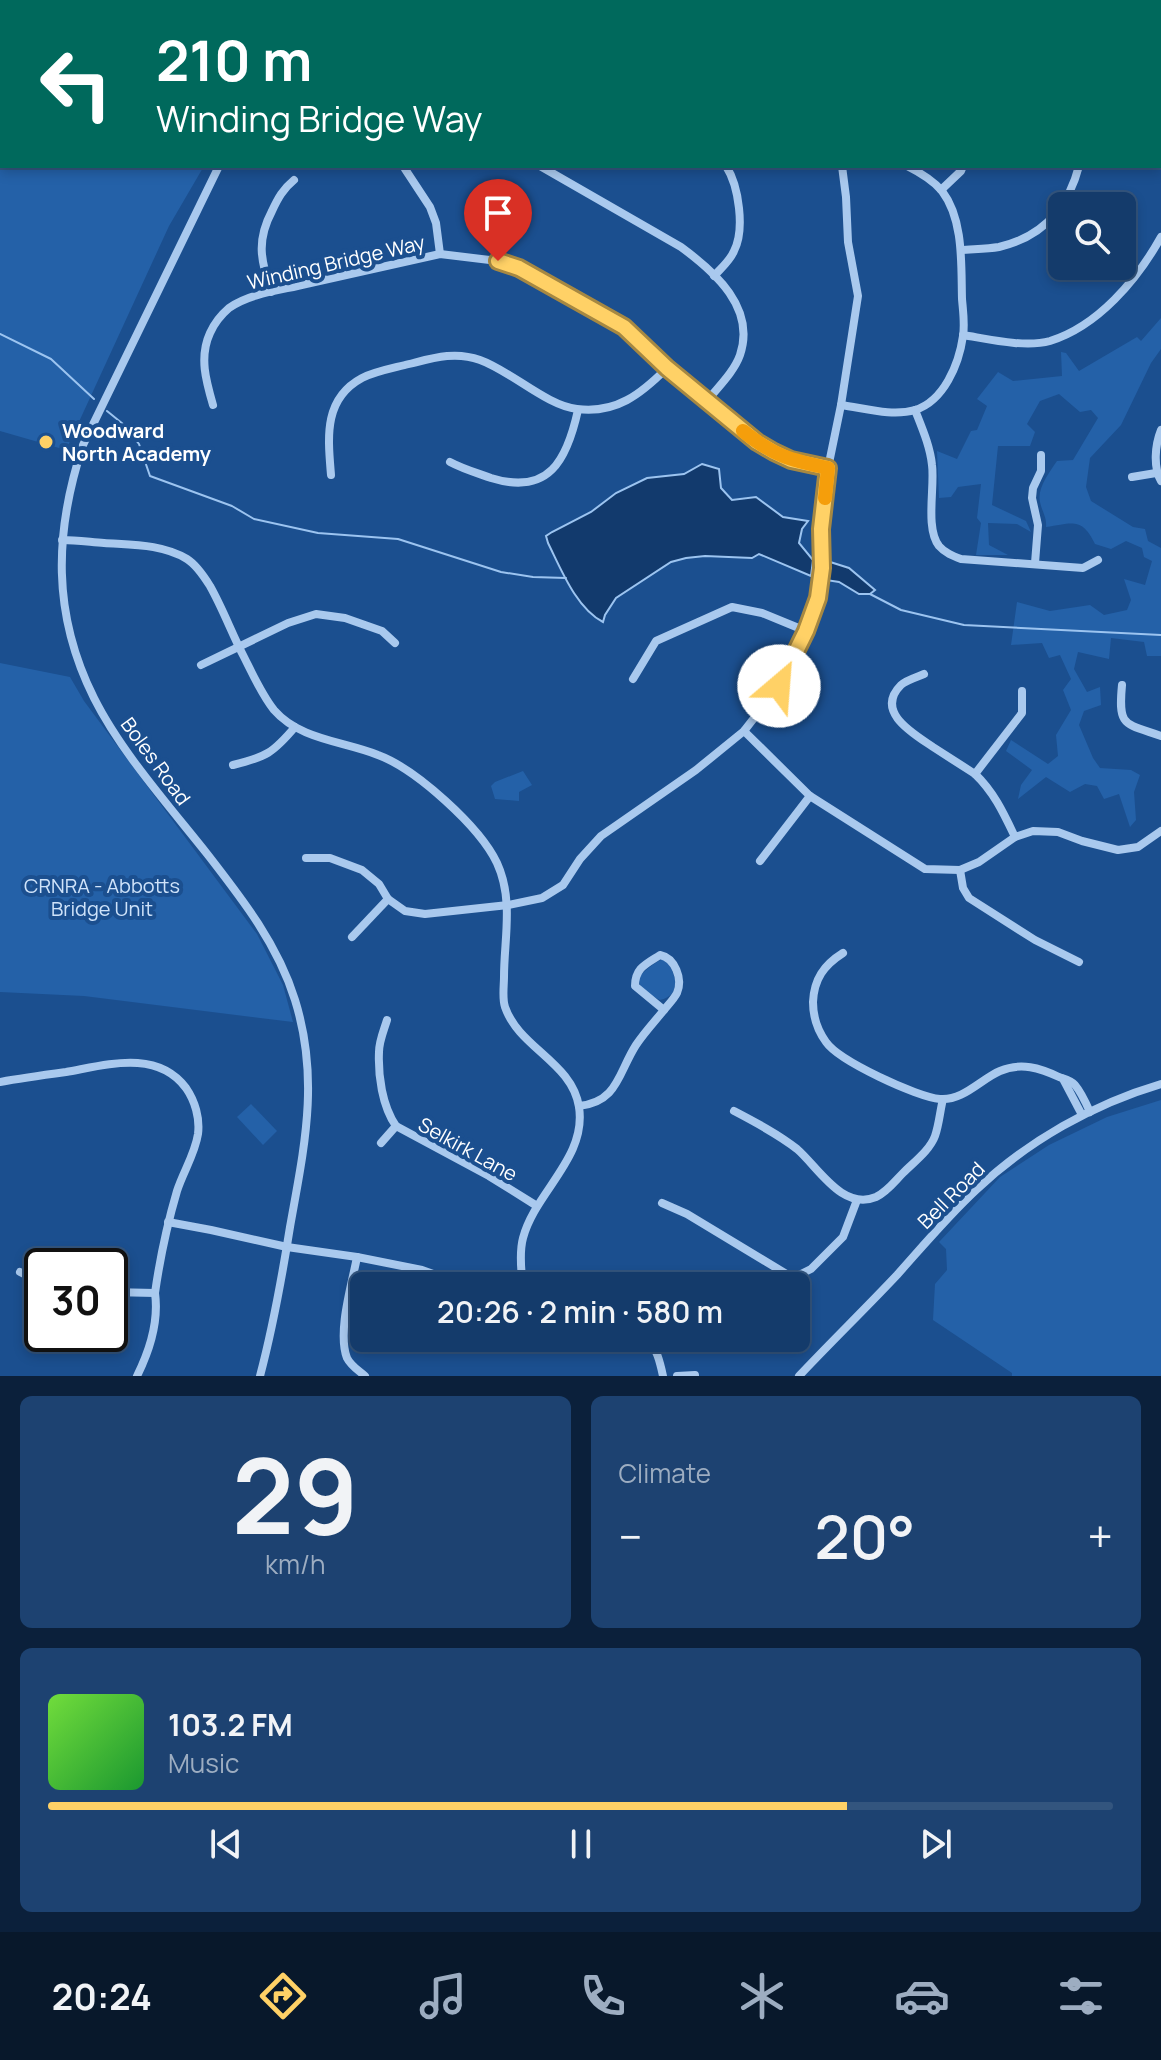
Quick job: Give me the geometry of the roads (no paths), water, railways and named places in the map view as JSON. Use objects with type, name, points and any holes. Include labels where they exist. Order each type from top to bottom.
[{"type":"street","name":"Boles Road","points":[[218,168],[83,445],[65,512],[61,575],[71,638],[94,698],[124,746],[232,886],[270,941],[295,1000],[305,1047],[309,1097],[307,1130],[260,1376]]},
{"type":"street","points":[[543,168],[681,247],[697,259],[732,296],[743,322],[740,355],[707,401]]},
{"type":"street","points":[[714,276],[733,254],[740,231],[736,192],[727,168]]},
{"type":"street","points":[[306,858],[330,858],[362,870],[379,884],[388,899],[405,911],[425,914],[508,905],[550,895],[563,885],[580,859],[601,836],[696,770],[744,731],[779,686],[818,598],[828,468],[858,296],[848,242],[842,168]]},
{"type":"street","points":[[841,405],[890,412],[915,410],[945,387],[955,364],[963,335],[961,250],[955,221],[941,190],[911,168]]},
{"type":"street","points":[[941,190],[962,168]]},
{"type":"street","points":[[961,250],[998,247],[1033,235],[1054,216],[1070,194],[1078,168]]},
{"type":"street","points":[[405,169],[430,207],[436,223],[440,254]]},
{"type":"street","points":[[271,292],[264,272],[261,242],[264,225],[282,191],[294,180]]},
{"type":"street","points":[[963,335],[1010,343],[1048,341],[1088,323],[1122,292],[1161,237]]},
{"type":"street","name":"Winding Bridge Way","points":[[213,405],[204,373],[205,351],[210,333],[229,308],[271,292],[440,254],[457,254],[519,268],[624,327],[667,368],[757,442],[791,460],[828,468]]},
{"type":"street","points":[[331,475],[330,418],[338,400],[363,378],[440,356],[460,355],[495,366],[563,406],[578,410],[599,409],[630,400],[667,368]]},
{"type":"street","points":[[450,462],[505,482],[532,482],[557,464],[570,440],[578,410]]},
{"type":"street","points":[[915,410],[933,465],[932,515],[938,545],[961,559],[1083,568],[1098,560]]},
{"type":"street","points":[[1132,477],[1159,477],[1156,449],[1161,430]]},
{"type":"street","points":[[1035,563],[1038,525],[1032,498],[1041,471],[1041,455]]},
{"type":"street","points":[[62,540],[157,547],[188,559],[209,584],[239,647],[275,710],[295,727],[325,740],[379,755],[409,770],[490,850],[499,866],[508,905],[504,1004],[514,1027],[570,1082],[579,1106],[579,1133],[570,1155],[537,1206],[523,1238],[521,1272]]},
{"type":"street","points":[[633,679],[656,641],[732,607],[762,613],[806,631]]},
{"type":"street","points":[[201,665],[288,623],[316,614],[345,618],[382,631],[395,643]]},
{"type":"street","points":[[924,674],[902,684],[894,698],[896,718],[905,729],[985,783],[1015,837]]},
{"type":"street","points":[[1122,685],[1119,711],[1126,721],[1161,736]]},
{"type":"street","points":[[975,774],[1022,713],[1022,691]]},
{"type":"street","points":[[233,765],[263,757],[279,746],[295,727]]},
{"type":"street","points":[[744,731],[810,796],[925,869],[960,870],[979,862],[1015,837],[1033,831],[1058,832],[1118,850],[1138,847],[1161,831]]},
{"type":"street","points":[[760,861],[810,796]]},
{"type":"street","points":[[960,870],[963,888],[969,898],[1035,940],[1079,962]]},
{"type":"street","points":[[352,937],[388,899]]},
{"type":"street","points":[[843,953],[830,961],[820,974],[814,992],[813,1011],[827,1044],[841,1056],[920,1094],[943,1099],[962,1094],[1002,1070],[1028,1066],[1044,1069],[1074,1083],[1086,1114]]},
{"type":"street","points":[[579,1106],[593,1105],[611,1091],[636,1045],[664,1010],[676,995],[679,984],[673,962],[660,955],[639,968],[635,986],[664,1010]]},
{"type":"street","name":"Selkirk Lane","points":[[387,1020],[378,1049],[379,1062],[384,1100],[396,1126],[489,1176],[537,1206]]},
{"type":"street","points":[[0,1082],[98,1065],[135,1062],[160,1068],[182,1082],[191,1095],[197,1110],[198,1135],[168,1222],[155,1293],[153,1332],[137,1376]]},
{"type":"street","name":"Bell Road","points":[[799,1376],[978,1188],[1037,1142],[1086,1114],[1161,1084]]},
{"type":"street","points":[[734,1111],[797,1150],[826,1180],[857,1200],[875,1198],[886,1190],[923,1152],[936,1134],[943,1099]]},
{"type":"street","points":[[381,1143],[396,1126]]},
{"type":"street","points":[[662,1203],[687,1214],[788,1275],[811,1269],[843,1237],[857,1200]]},
{"type":"street","points":[[168,1222],[428,1272]]},
{"type":"street","points":[[357,1257],[344,1341],[351,1364],[365,1376]]},
{"type":"street","points":[[20,1272],[24,1274]]},
{"type":"street","points":[[128,1292],[155,1293]]},
{"type":"street","points":[[656,1352],[663,1376]]},
{"type":"street","points":[[677,1376],[695,1375]]},
{"type":"waterway","points":[[0,334],[51,359],[94,399]]},
{"type":"waterway","points":[[107,411],[123,424],[139,444],[150,476],[232,506],[254,519],[318,533],[398,539],[501,572],[566,578]]},
{"type":"waterway","points":[[870,594],[901,610],[964,625],[1161,635]]},
{"type":"place","name":"Woodward North Academy","points":[[46,442]]},
{"type":"park label","name":"CRNRA - Abbotts Bridge Unit","points":[[102,896]]}]
